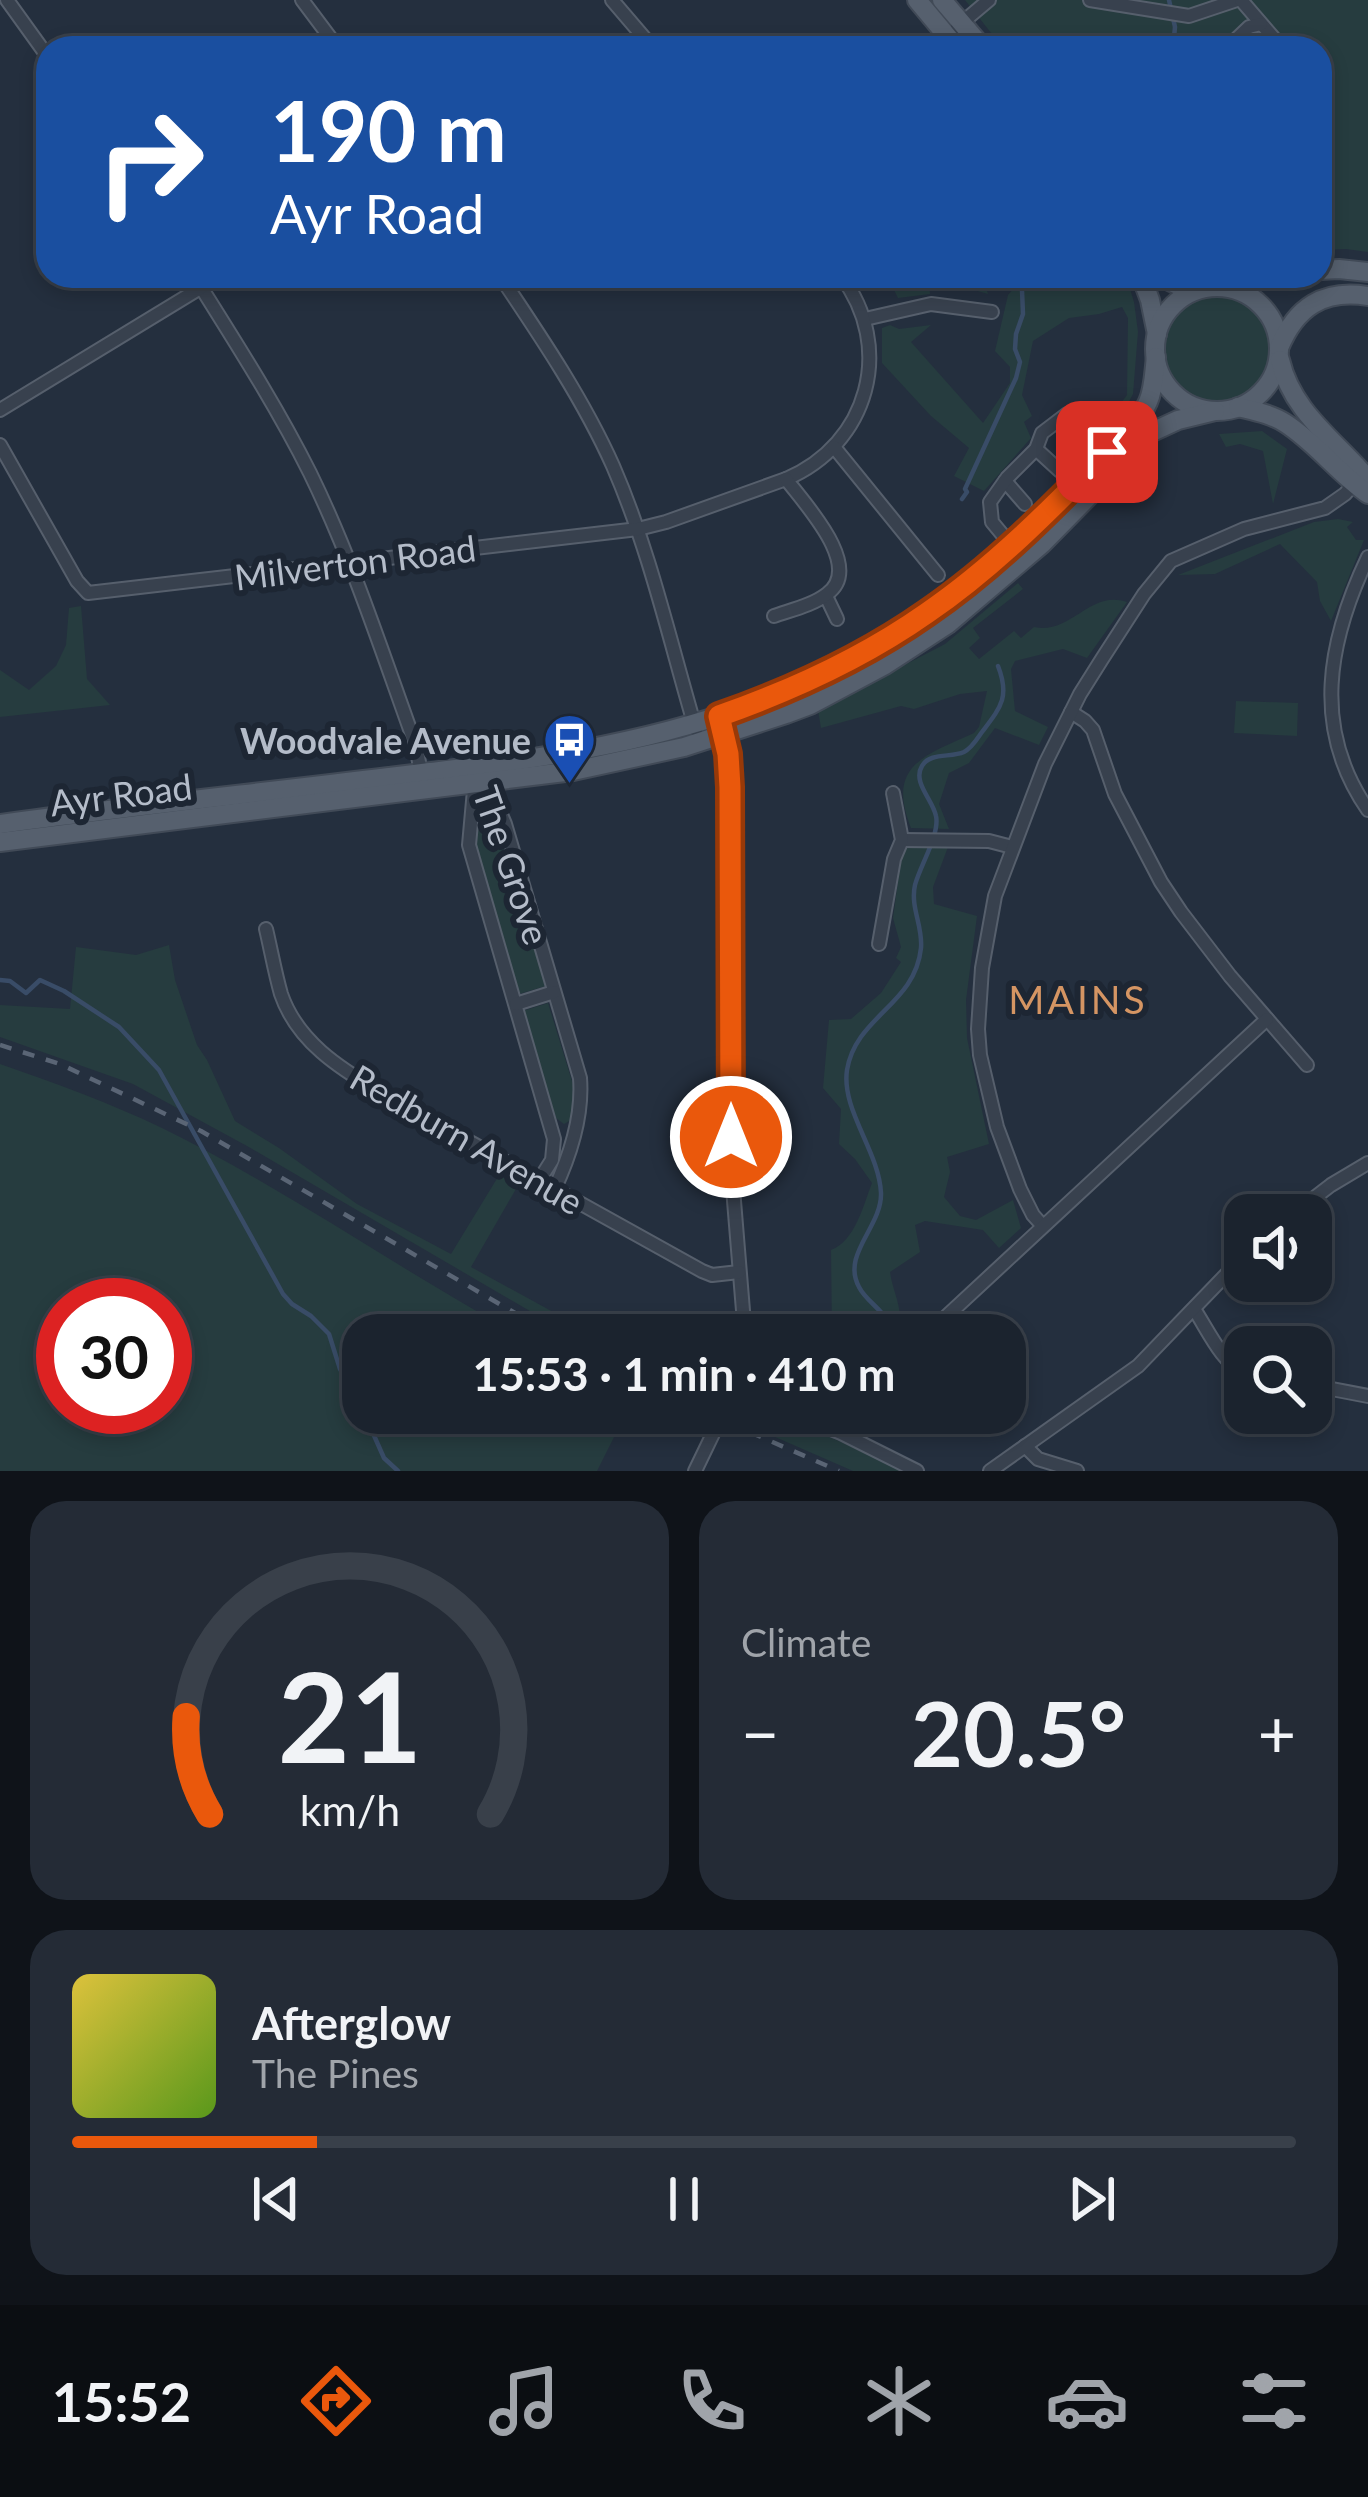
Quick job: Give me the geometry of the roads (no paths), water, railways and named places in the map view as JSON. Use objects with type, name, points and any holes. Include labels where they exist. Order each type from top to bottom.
[{"type":"main road","points":[[917,0],[955,36]]},
{"type":"main road","points":[[942,0],[955,36]]},
{"type":"main road","points":[[1332,269],[1368,272]]},
{"type":"main road","points":[[1145,288],[1157,334],[1156,357],[1165,382],[1179,398],[1215,410],[1238,407],[1266,388],[1294,319],[1310,305],[1335,296],[1368,296]]},
{"type":"main road","points":[[1157,334],[1175,304],[1188,294],[1212,288]]},
{"type":"main road","points":[[1220,288],[1248,295],[1274,322],[1284,379],[1298,404],[1363,482]]},
{"type":"main road","name":"Ayr Road","points":[[0,824],[609,764],[700,742],[877,646],[928,613],[1011,545],[1138,418],[1148,404],[1156,357]]},
{"type":"main road","points":[[1238,407],[1288,425],[1363,482]]},
{"type":"main road","name":"Ayr Road","points":[[480,778],[694,722],[722,726],[810,705],[948,624],[1042,544],[1152,432],[1215,410]]},
{"type":"main road","name":"Ayr Road","points":[[0,842],[287,798]]},
{"type":"street","points":[[7,0],[36,40]]},
{"type":"street","points":[[302,0],[329,36]]},
{"type":"street","points":[[612,0],[643,36]]},
{"type":"street","points":[[955,36],[989,0]]},
{"type":"street","points":[[1090,0],[1189,16],[1214,4],[1239,0],[1269,36]]},
{"type":"street","points":[[1240,36],[1261,24]]},
{"type":"street","points":[[0,410],[188,288]]},
{"type":"street","points":[[201,288],[279,416],[350,563],[416,746],[423,782]]},
{"type":"street","points":[[508,288],[600,440],[638,530],[700,742]]},
{"type":"street","name":"Milverton Road","points":[[0,445],[88,593],[638,530],[801,472],[834,447],[850,427],[866,388],[869,340],[860,303],[849,288]]},
{"type":"street","points":[[865,319],[931,304],[992,312]]},
{"type":"street","points":[[1042,544],[1011,545],[992,523],[990,502],[1036,448],[1042,433],[1067,414],[1107,452]]},
{"type":"street","points":[[834,447],[938,575]]},
{"type":"street","points":[[1036,448],[1060,471]]},
{"type":"street","points":[[856,473],[872,461]]},
{"type":"street","points":[[774,616],[826,596],[835,587],[839,561],[831,540],[786,478]]},
{"type":"street","points":[[1005,481],[1025,504]]},
{"type":"street","points":[[1042,1226],[1008,1158],[980,1055],[979,1015],[995,896],[1045,764],[1071,712],[1144,594],[1171,561],[1244,529],[1325,508],[1363,482]]},
{"type":"street","points":[[1368,557],[1335,646],[1331,686],[1334,729],[1346,770],[1368,809]]},
{"type":"street","points":[[826,596],[837,620]]},
{"type":"street","points":[[1071,712],[1090,726],[1115,794],[1161,882],[1203,942],[1307,1066]]},
{"type":"street","points":[[722,726],[730,787],[731,1163],[743,1314]]},
{"type":"street","name":"The Grove","points":[[480,778],[519,869],[580,1078],[582,1102],[554,1190]]},
{"type":"street","name":"The Grove","points":[[480,778],[469,845],[554,1139],[552,1160],[540,1180]]},
{"type":"street","points":[[879,944],[893,859],[902,840],[893,794]]},
{"type":"street","points":[[902,840],[989,841],[1012,847]]},
{"type":"street","name":"Redburn Avenue","points":[[266,929],[283,998],[321,1053],[365,1084],[702,1271],[712,1275],[740,1272]]},
{"type":"street","name":"The Grove","points":[[516,1004],[554,992]]},
{"type":"street","points":[[949,1314],[1267,1019]]},
{"type":"street","points":[[1319,1194],[1368,1163]]},
{"type":"street","points":[[990,1471],[1138,1366],[1224,1277]]},
{"type":"street","points":[[1194,1309],[1224,1353]]},
{"type":"street","points":[[1332,1389],[1368,1396]]},
{"type":"street","points":[[695,1471],[713,1434]]},
{"type":"street","points":[[843,1434],[917,1471]]},
{"type":"street","points":[[1025,1446],[1038,1459],[1077,1471]]},
{"type":"waterway","points":[[1169,0],[1174,36]]},
{"type":"waterway","points":[[962,499],[1016,378],[1020,362],[1016,334],[1025,288]]},
{"type":"waterway","points":[[883,1314],[862,1292],[855,1275],[858,1252],[881,1193],[849,1100],[847,1070],[862,1036],[908,984],[921,948],[915,885],[936,823],[921,785],[922,766],[930,759],[964,752],[976,740],[1002,701],[998,666]]},
{"type":"waterway","points":[[0,980],[26,993],[40,980],[64,991],[119,1027],[159,1070],[283,1294],[329,1334],[342,1373]]},
{"type":"waterway","points":[[373,1434],[384,1458],[398,1471]]},
{"type":"railway","points":[[0,1045],[60,1064],[201,1131],[517,1314]]},
{"type":"railway","points":[[754,1434],[839,1471]]},
{"type":"place","name":"Woodvale Avenue","points":[[570,786]]},
{"type":"district","name":"MAINS","points":[[1078,999]]}]
